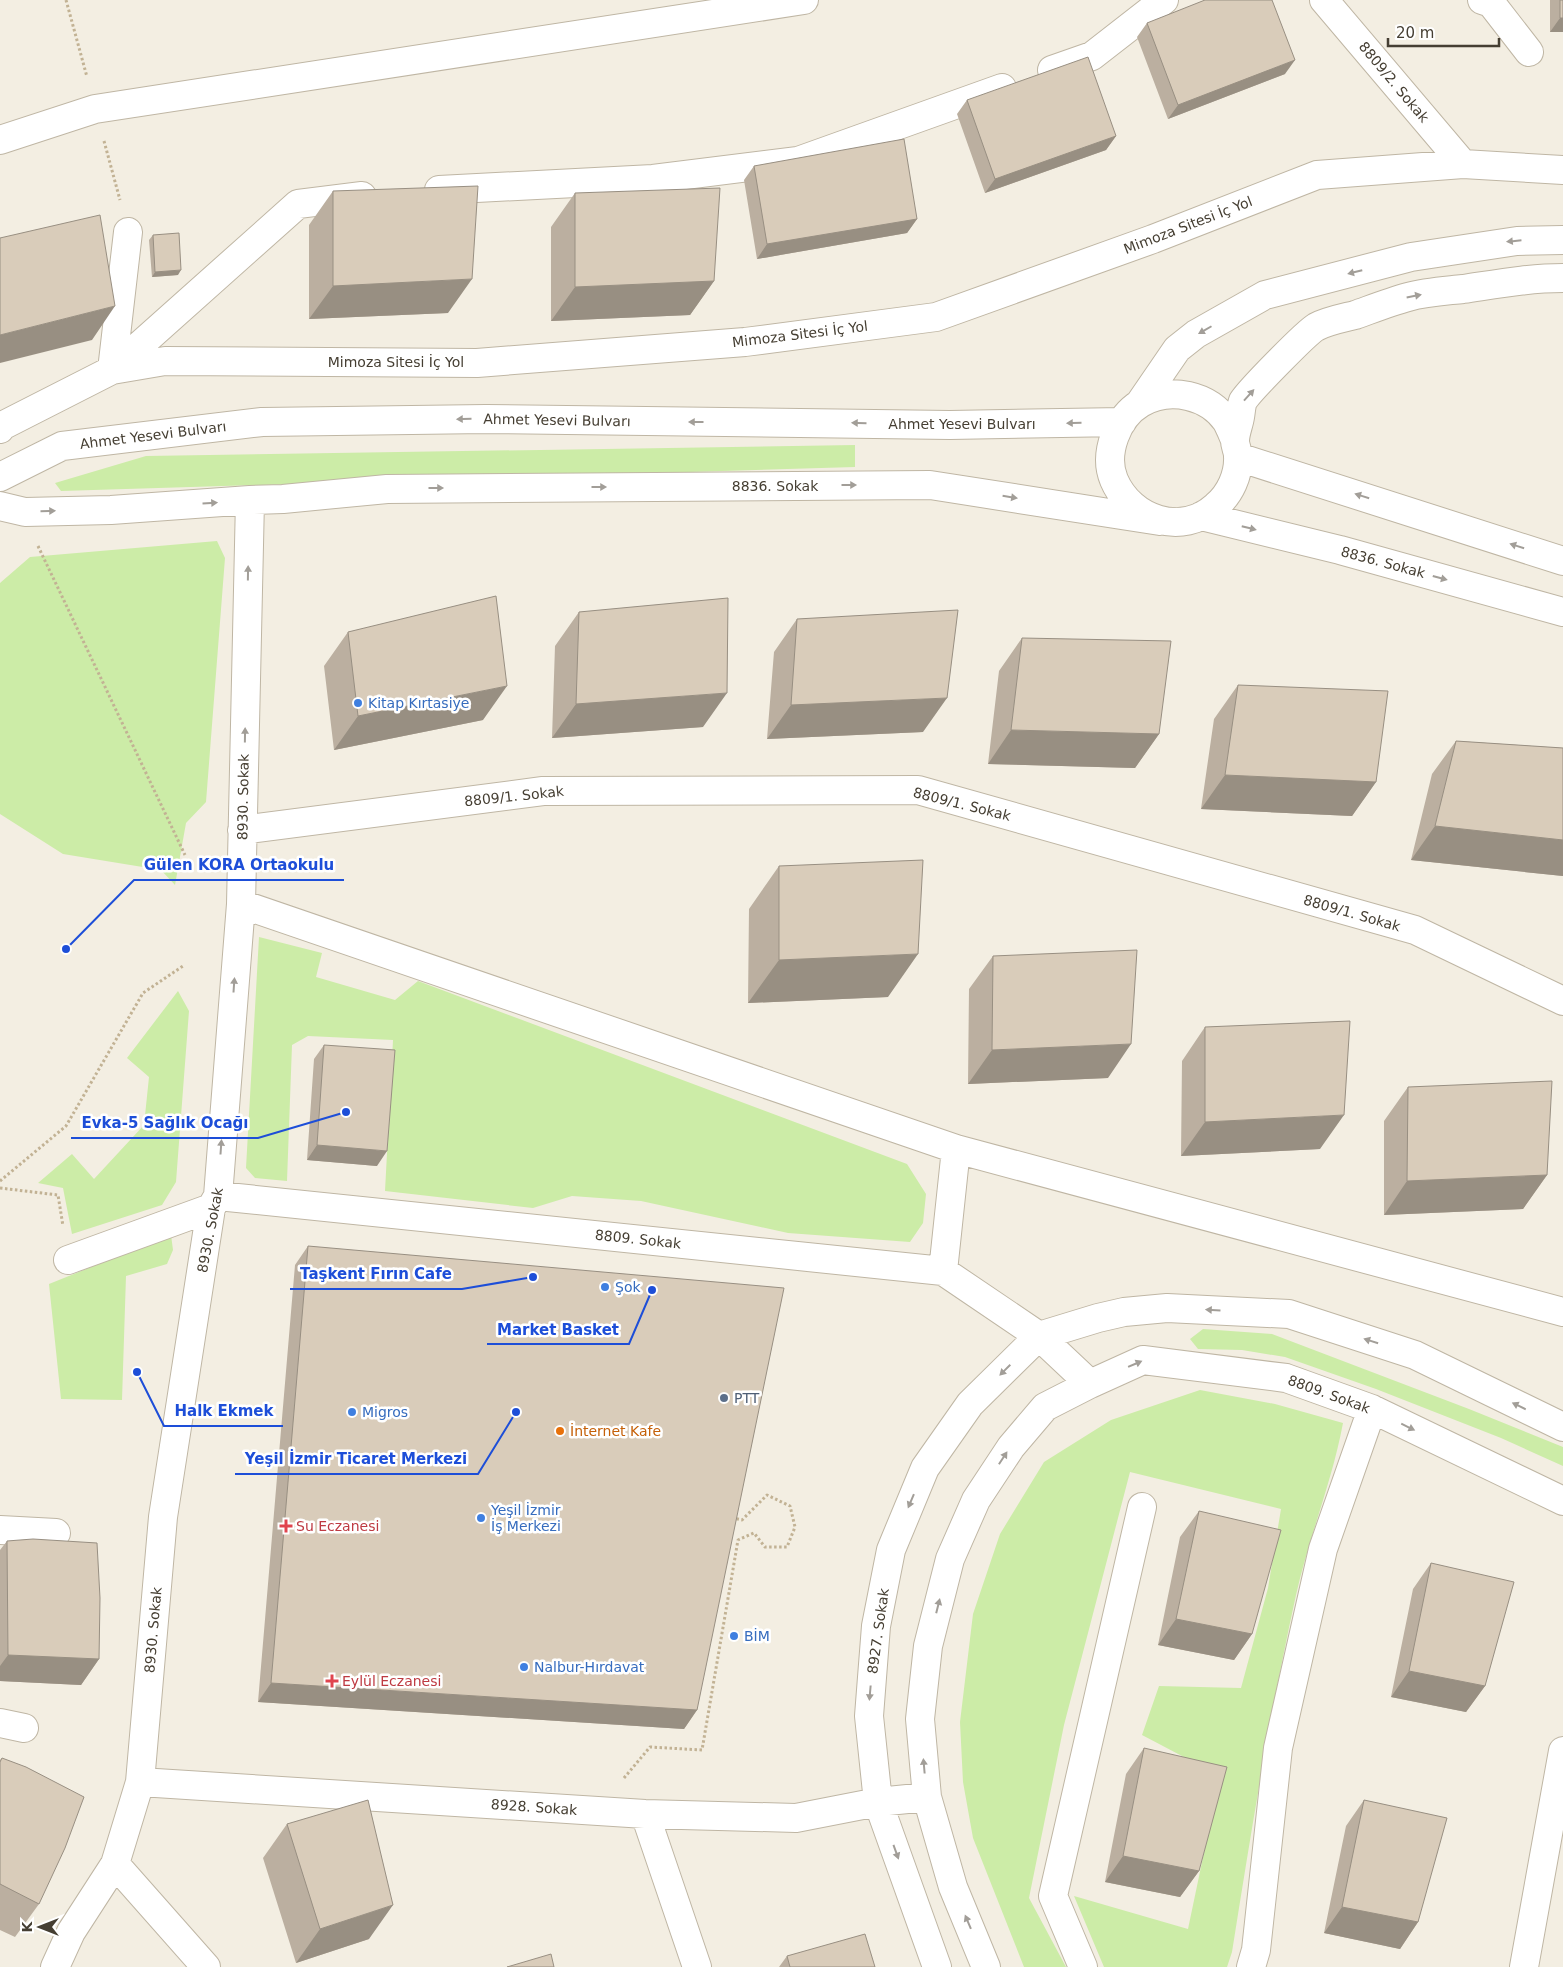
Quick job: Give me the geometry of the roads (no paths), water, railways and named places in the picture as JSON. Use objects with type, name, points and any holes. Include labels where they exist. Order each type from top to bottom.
[{"type":"street","points":[[0,140],[95,109],[804,0]]},
{"type":"street","points":[[417,191],[653,179],[798,161],[1092,56],[1164,0]]},
{"type":"street","name":"8809/2. Sokak","points":[[1324,0],[1463,164]]},
{"type":"street","points":[[1482,0],[1491,3],[1529,52]]},
{"type":"street","name":"Mimoza Sitesi İç Yol","points":[[112,370],[166,361],[477,362],[745,342],[936,316],[1153,239],[1317,175],[1463,164],[1563,170]]},
{"type":"street","name":"Mimoza Sitesi İç Yol","points":[[0,429],[2,426],[112,370],[298,204],[387,193]]},
{"type":"street","points":[[112,370],[128,232]]},
{"type":"street","points":[[1563,240],[1518,240],[1411,258],[1265,295],[1196,334],[1177,349],[1114,435],[1110,456],[1113,478],[1124,498],[1140,513],[1160,521],[1181,522],[1201,516],[1216,506],[1228,492],[1236,476],[1237,449],[1243,402],[1272,370],[1316,327],[1410,297],[1539,278],[1563,278]]},
{"type":"street","points":[[1131,413],[1158,396],[1178,394],[1197,398],[1214,408],[1227,422],[1237,449]]},
{"type":"street","name":"Ahmet Yesevi Bulvarı","points":[[0,477],[62,446],[262,422],[486,419],[950,425],[1131,413]]},
{"type":"street","points":[[1237,449],[1563,561]]},
{"type":"street","name":"8836. Sokak","points":[[0,506],[25,512],[111,510],[283,499],[387,489],[930,484],[1160,521]]},
{"type":"street","name":"8930. Sokak","points":[[55,1967],[71,1932],[115,1864],[140,1782],[163,1517],[214,1202],[241,904],[250,500]]},
{"type":"street","name":"8836. Sokak","points":[[1201,516],[1340,550],[1563,612]]},
{"type":"street","name":"8809/1. Sokak","points":[[242,830],[543,791],[918,790],[1414,930],[1563,1001]]},
{"type":"street","points":[[241,904],[956,1149],[1563,1312]]},
{"type":"street","points":[[942,1271],[956,1149]]},
{"type":"street","points":[[68,1260],[214,1202]]},
{"type":"street","name":"8809. Sokak","points":[[214,1202],[942,1271],[1039,1336],[1090,1384],[1143,1360],[1286,1378],[1372,1409],[1563,1501]]},
{"type":"street","points":[[1039,1336],[1124,1312],[1167,1308],[1289,1314],[1414,1355],[1563,1427]]},
{"type":"street","name":"8927. Sokak","points":[[937,1967],[878,1802],[869,1716],[876,1626],[891,1550],[925,1468],[970,1404],[1039,1336]]},
{"type":"street","points":[[986,1967],[953,1887],[927,1796],[920,1719],[928,1646],[950,1559],[976,1500],[1011,1447],[1045,1407],[1090,1384]]},
{"type":"street","points":[[1251,1967],[1256,1950],[1278,1748],[1323,1549],[1372,1409]]},
{"type":"street","points":[[1083,1967],[1053,1896],[1142,1506]]},
{"type":"street","points":[[0,1530],[56,1533]]},
{"type":"street","points":[[1524,1967],[1563,1751]]},
{"type":"street","name":"8928. Sokak","points":[[140,1782],[645,1814],[796,1818],[878,1802],[927,1796]]},
{"type":"street","points":[[645,1814],[697,1967]]},
{"type":"street","points":[[115,1864],[206,1967]]},
{"type":"place","name":"Kitap Kırtasiye","points":[[358,703]]},
{"type":"place","name":"Gülen KORA Ortaokulu","points":[[66,949]]},
{"type":"place","name":"Evka-5 Sağlık Ocağı","points":[[346,1112]]},
{"type":"place","name":"Taşkent Fırın Cafe","points":[[533,1277]]},
{"type":"place","name":"Şok","points":[[605,1287]]},
{"type":"place","name":"Market Basket","points":[[652,1290]]},
{"type":"place","name":"Halk Ekmek","points":[[137,1372]]},
{"type":"place","name":"PTT","points":[[724,1398]]},
{"type":"place","name":"Migros","points":[[352,1412]]},
{"type":"place","name":"Yeşil İzmir Ticaret Merkezi","points":[[516,1412]]},
{"type":"place","name":"İnternet Kafe","points":[[560,1431]]},
{"type":"place","name":"Yeşil İzmir İş Merkezi","points":[[481,1518]]},
{"type":"place","name":"Su Eczanesi","points":[[286,1526]]},
{"type":"place","name":"BİM","points":[[734,1636]]},
{"type":"place","name":"Nalbur-Hırdavat","points":[[524,1667]]},
{"type":"place","name":"Eylül Eczanesi","points":[[332,1681]]}]
